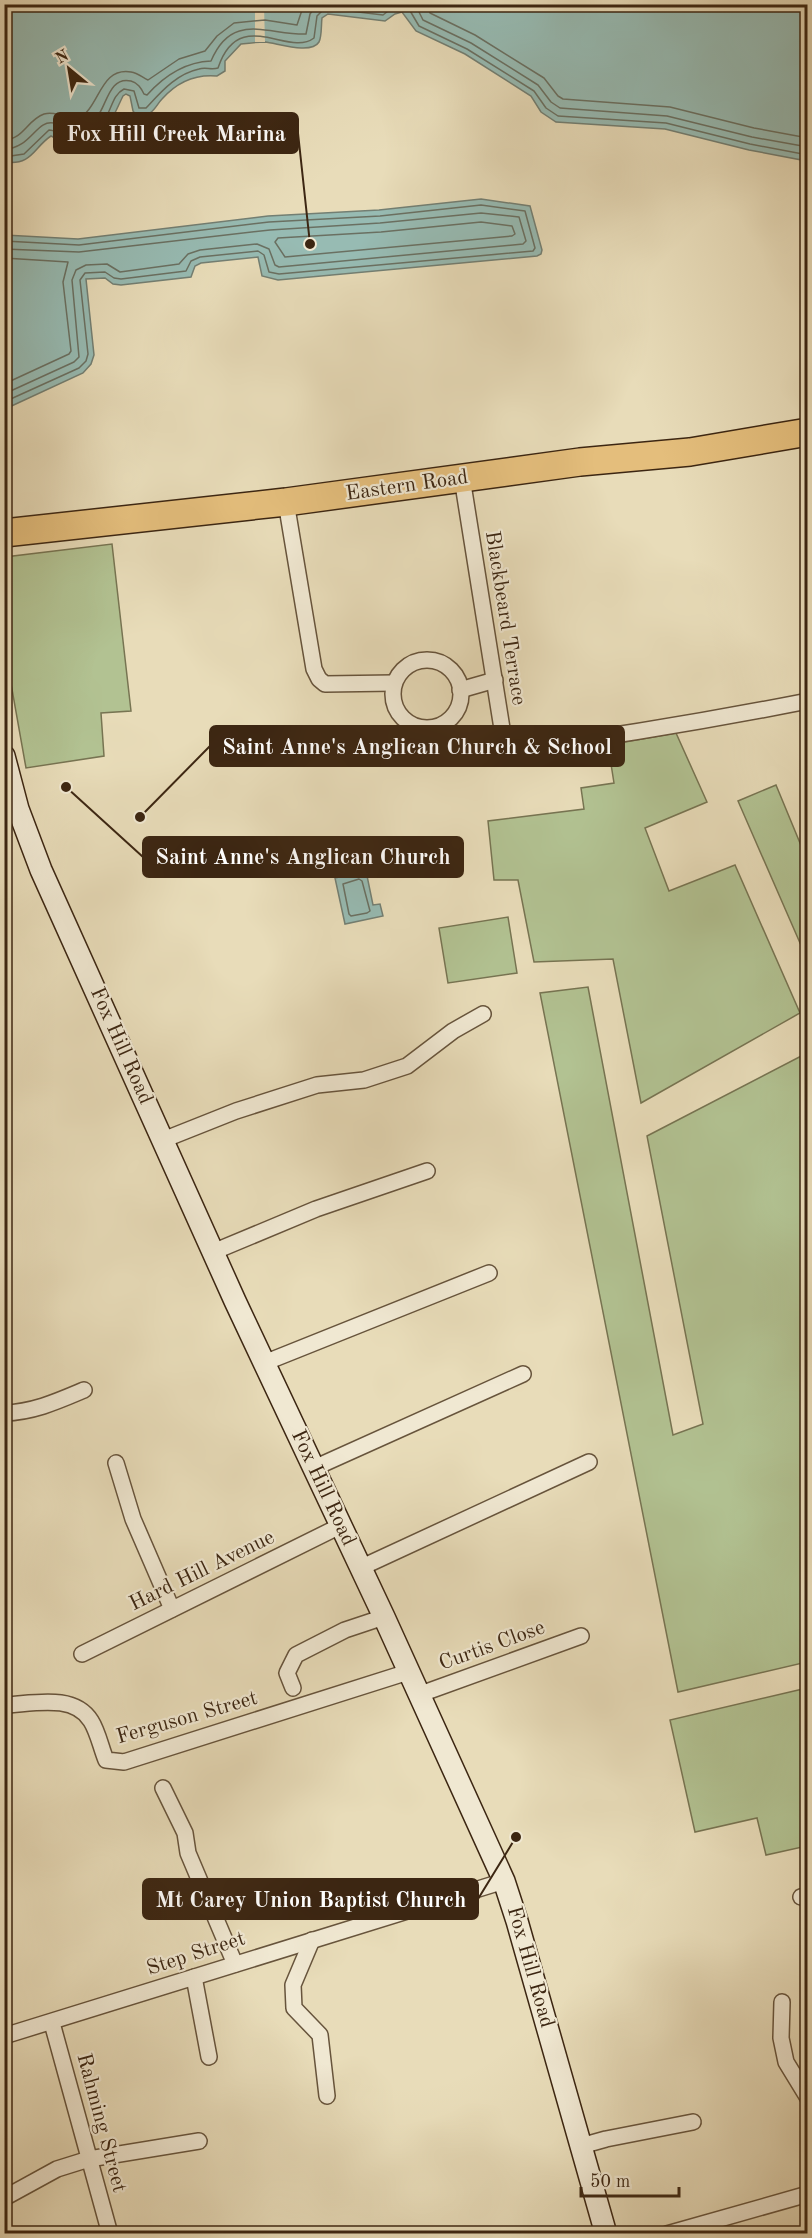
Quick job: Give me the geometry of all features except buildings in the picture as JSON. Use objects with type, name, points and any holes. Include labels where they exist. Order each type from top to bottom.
[{"type":"highway","name":"Eastern Road","points":[[4,532],[286,502],[580,462],[690,452],[807,432]]},
{"type":"main road","name":"Fox Hill Road","points":[[4,756],[18,809],[37,861],[213,1252],[384,1617],[504,1881],[606,2234]]},
{"type":"street","name":"Blackbeard Terrace","points":[[462,478],[504,741],[508,748],[519,749],[692,724],[807,701]]},
{"type":"street","points":[[286,502],[314,669],[319,679],[325,684],[394,683]]},
{"type":"street","points":[[430,660],[450,669],[457,679],[460,690],[460,700],[456,711],[449,719],[429,728],[417,727],[399,715],[392,694],[394,683],[408,665],[430,660]]},
{"type":"street","points":[[460,690],[495,680]]},
{"type":"street","points":[[163,1140],[236,1111],[317,1085],[364,1080],[407,1066],[453,1031],[483,1014]]},
{"type":"street","points":[[213,1252],[316,1209],[427,1170]]},
{"type":"street","points":[[264,1363],[489,1273]]},
{"type":"street","points":[[314,1468],[523,1374]]},
{"type":"street","points":[[4,1413],[22,1413],[44,1407],[84,1390]]},
{"type":"street","points":[[360,1568],[589,1462]]},
{"type":"street","points":[[116,1463],[133,1519],[172,1609]]},
{"type":"street","name":"Hard Hill Avenue","points":[[82,1654],[340,1526]]},
{"type":"street","points":[[293,1688],[287,1673],[296,1655],[345,1630],[384,1617]]},
{"type":"street","name":"Curtis Close","points":[[418,1695],[581,1636]]},
{"type":"street","name":"Ferguson Street","points":[[4,1705],[63,1702],[78,1706],[91,1720],[106,1760],[124,1762],[408,1672]]},
{"type":"street","points":[[163,1788],[185,1833],[188,1853],[235,1964]]},
{"type":"street","name":"Step Street","points":[[4,2036],[504,1881]]},
{"type":"street","points":[[312,1940],[293,1985],[294,2008],[320,2035],[327,2096]]},
{"type":"street","points":[[194,1977],[209,2057]]},
{"type":"street","points":[[782,2002],[781,2038],[786,2062],[804,2089],[807,2098]]},
{"type":"street","name":"Rahming Street","points":[[52,2023],[110,2234]]},
{"type":"street","points":[[581,2146],[693,2122]]},
{"type":"street","points":[[4,2198],[57,2169],[89,2159],[198,2141]]},
{"type":"street","points":[[667,2234],[807,2194]]},
{"type":"green space","points":[[112,544],[131,711],[101,713],[104,756],[26,768],[5,650],[5,557]]},
{"type":"green space","points":[[676,733],[707,802],[645,828],[669,891],[735,865],[800,1013],[641,1103],[613,959],[534,962],[518,880],[494,880],[488,821],[584,809],[581,788],[614,783],[608,745]]},
{"type":"green space","points":[[776,785],[807,860],[807,959],[738,801]]},
{"type":"green space","points":[[508,917],[517,973],[448,983],[439,928]]},
{"type":"green space","points":[[588,987],[673,1435],[703,1424],[647,1136],[807,1053],[807,1662],[678,1692],[540,993]]},
{"type":"green space","points":[[807,1688],[807,1846],[766,1855],[757,1818],[695,1832],[670,1720]]},
{"type":"water","points":[[5,5],[807,5],[807,161],[749,150],[665,129],[556,122],[541,112],[531,96],[465,54],[416,31],[402,12],[385,21],[328,14],[322,18],[319,42],[309,48],[265,42],[241,44],[225,61],[225,71],[217,76],[201,76],[187,80],[168,93],[148,114],[136,115],[130,96],[126,94],[105,129],[91,139],[67,142],[51,136],[27,158],[21,161],[5,162]]},
{"type":"water","points":[[481,199],[530,206],[542,250],[541,254],[278,280],[262,276],[258,257],[201,263],[195,266],[191,277],[121,285],[113,284],[105,278],[86,279],[94,355],[91,364],[83,373],[5,409],[5,235],[78,239],[268,216],[379,210]]},
{"type":"water","points":[[366,871],[373,905],[380,904],[383,916],[345,924],[335,878]]},
{"type":"pier","points":[[255,6],[264,6],[265,42],[255,42]]},
{"type":"place","name":"Fox Hill Creek Marina","points":[[310,244]]},
{"type":"place","name":"Saint Anne's Anglican Church","points":[[66,787]]},
{"type":"place","name":"Saint Anne's Anglican Church & School","points":[[140,817]]},
{"type":"place","name":"Mt Carey Union Baptist Church","points":[[516,1837]]}]
